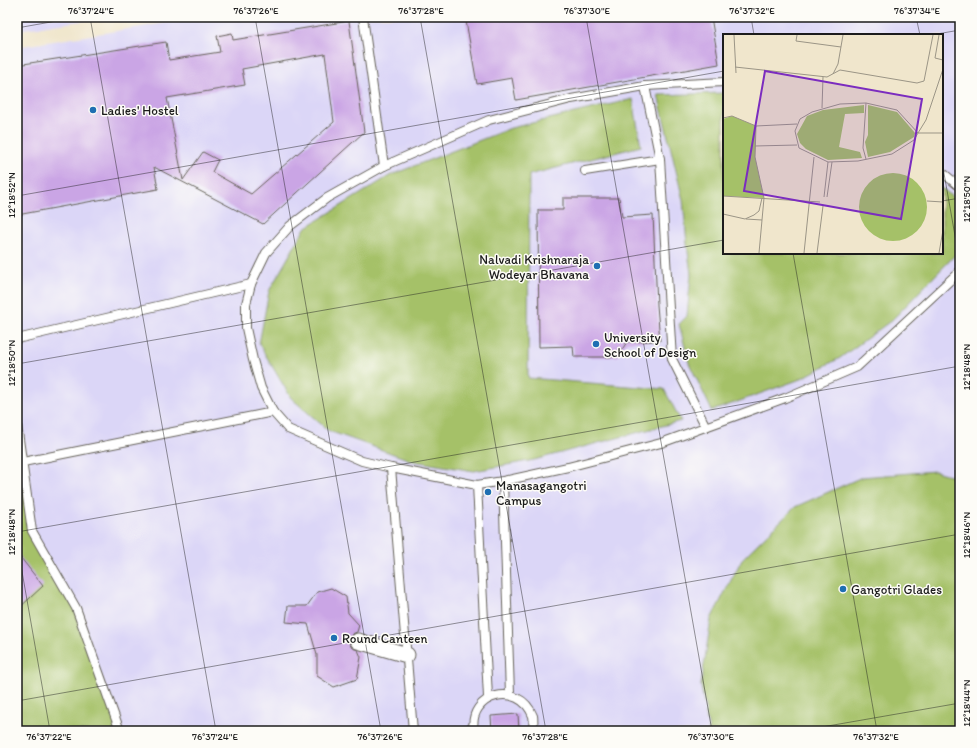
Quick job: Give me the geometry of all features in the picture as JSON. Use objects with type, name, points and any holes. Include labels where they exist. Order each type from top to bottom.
[{"type":"street","points":[[358,641],[407,655]]},
{"type":"lane","points":[[363,17],[384,166]]},
{"type":"lane","points":[[723,82],[646,86],[571,99],[489,120],[384,166],[328,198],[290,226],[266,253],[251,284],[246,304],[246,328],[261,388],[272,412],[288,429],[362,461],[477,485],[503,481],[568,467],[655,445],[785,398],[857,367],[960,271]]},
{"type":"lane","points":[[646,86],[660,159],[672,359],[706,427]]},
{"type":"lane","points":[[585,171],[660,159]]},
{"type":"lane","points":[[943,173],[960,187]]},
{"type":"lane","points":[[17,339],[251,284]]},
{"type":"lane","points":[[22,462],[272,412]]},
{"type":"lane","points":[[17,425],[32,531],[76,608],[120,731]]},
{"type":"lane","points":[[391,468],[413,731]]},
{"type":"lane","points":[[503,481],[510,694]]},
{"type":"lane","points":[[477,485],[488,697]]},
{"type":"lane","points":[[454,731],[473,730],[475,711],[488,697],[510,694],[525,702],[534,717],[533,731]]},
{"type":"shaded area","points":[[17,17],[111,17],[17,30]]},
{"type":"shaded area","name":"Manasagangotri Campus","points":[[203,17],[960,17],[960,731],[17,731],[17,47]]},
{"type":"green space","points":[[723,93],[723,254],[943,254],[943,189],[960,203],[960,250],[892,320],[840,358],[798,380],[712,411],[689,363],[679,324],[687,316],[691,274],[683,200],[658,95]]},
{"type":"green space","points":[[633,99],[641,146],[529,175],[528,378],[664,389],[681,421],[534,460],[474,471],[413,461],[329,431],[291,398],[259,344],[269,291],[305,228],[391,175],[511,128]]},
{"type":"green space","points":[[17,425],[32,531],[76,608],[120,731],[17,731]]},
{"type":"green space","name":"Gangotri Glades","points":[[935,471],[960,478],[960,731],[709,731],[701,685],[711,619],[742,559],[795,507],[862,477]]},
{"type":"building","points":[[486,17],[711,17],[719,64],[516,100],[512,78],[477,84],[466,21]]},
{"type":"building","name":"Ladies' Hostel","points":[[349,21],[364,132],[263,224],[154,167],[158,189],[17,215],[17,65],[166,42],[169,60],[220,52],[217,36],[232,33],[233,40]],"holes":[[[325,54],[334,122],[251,194],[212,172],[218,160],[203,152],[183,180],[167,98],[245,85],[242,69]]]},
{"type":"building","name":"Nalvadi Krishnaraja Wodeyar Bhavana","points":[[563,198],[619,198],[622,217],[653,215],[660,341],[627,342],[617,357],[574,357],[573,346],[539,347],[538,210],[563,210]]},
{"type":"building","points":[[17,553],[43,586],[17,610]]},
{"type":"building","name":"Round Canteen","points":[[331,588],[346,597],[348,613],[359,625],[357,632],[352,634],[349,643],[352,648],[358,650],[361,657],[357,679],[334,687],[317,676],[317,655],[308,624],[286,622],[288,606],[307,606],[317,592]]},
{"type":"building","points":[[518,714],[519,731],[492,731],[491,716]]},
{"type":"place","name":"Ladies' Hostel","points":[[93,110]]},
{"type":"place","name":"Nalvadi Krishnaraja Wodeyar Bhavana","points":[[597,266]]},
{"type":"place","name":"University School of Design","points":[[596,344]]},
{"type":"place","name":"Manasagangotri Campus","points":[[488,492]]},
{"type":"place","name":"Gangotri Glades","points":[[843,589]]},
{"type":"place","name":"Round Canteen","points":[[334,638]]}]
